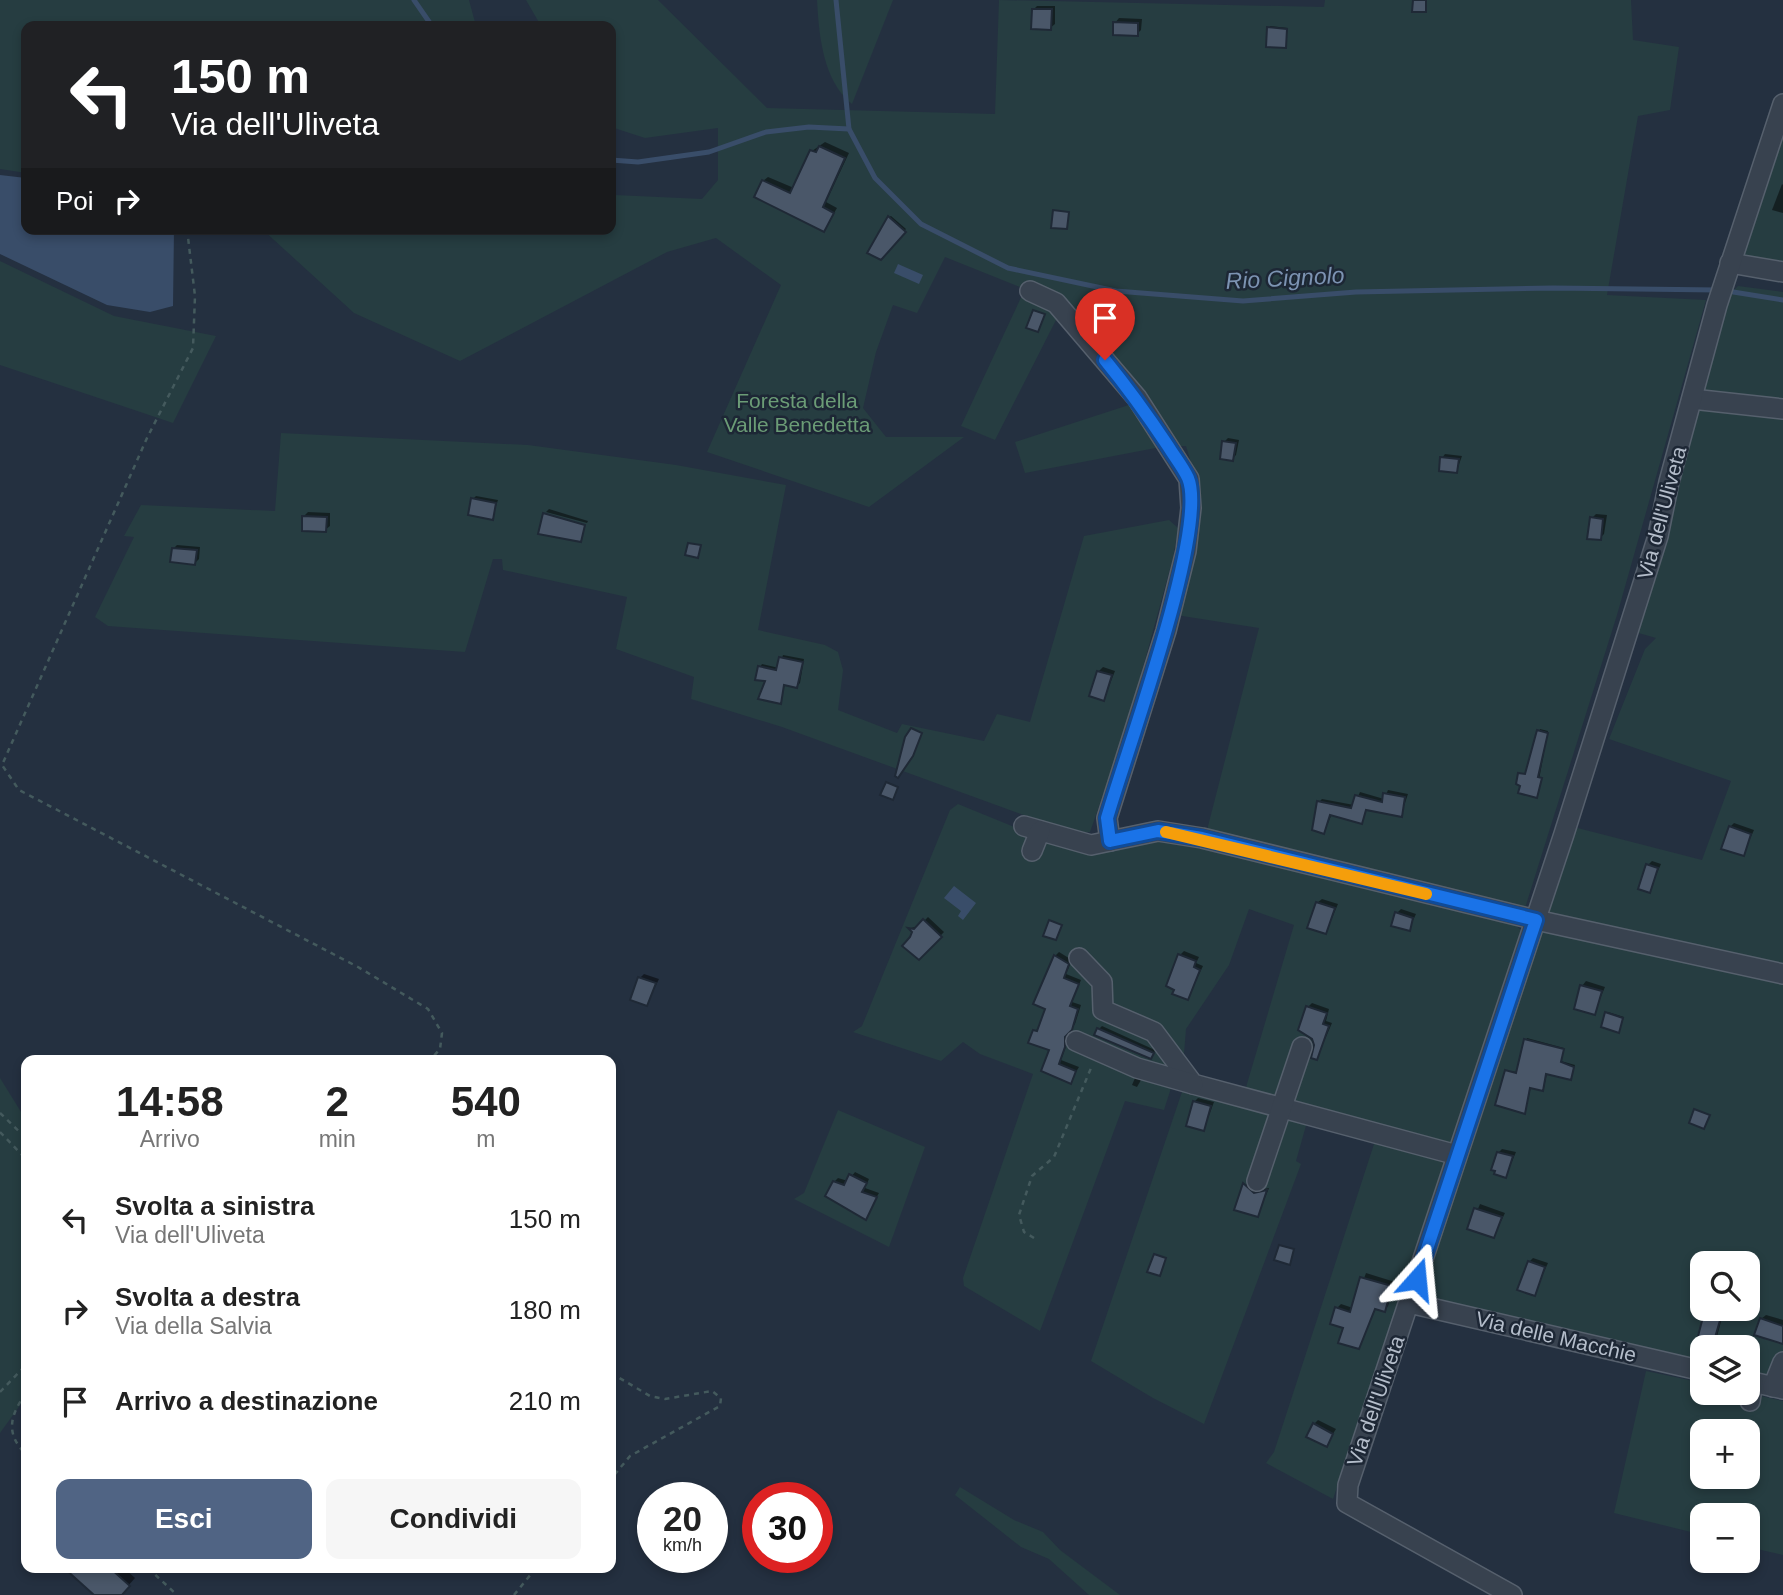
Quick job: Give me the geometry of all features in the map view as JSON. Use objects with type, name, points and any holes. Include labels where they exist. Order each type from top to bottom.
[{"type":"street","name":"Via dell'Uliveta","points":[[1512,1595],[1347,1503],[1348,1485],[1391,1383],[1409,1303],[1536,920],[1658,536],[1717,304],[1783,104]]},
{"type":"street","points":[[1730,263],[1783,272]]},
{"type":"street","points":[[1030,291],[1056,303],[1137,398],[1189,479],[1191,508],[1186,551],[1166,631],[1107,818],[1110,841]]},
{"type":"street","points":[[1692,399],[1783,409]]},
{"type":"street","points":[[1032,851],[1032,829],[1091,845],[1158,831],[1202,838],[1536,920],[1590,940],[1634,943],[1726,957],[1783,975]]},
{"type":"street","points":[[1079,958],[1102,982],[1103,1010],[1154,1032],[1193,1084]]},
{"type":"street","points":[[1076,1041],[1097,1052],[1193,1084],[1457,1155]]},
{"type":"street","points":[[1257,1181],[1303,1047]]},
{"type":"street","name":"Via delle Macchie","points":[[1409,1303],[1509,1320],[1690,1368]]},
{"type":"street","points":[[1761,1388],[1783,1362]]},
{"type":"path","points":[[188,235],[195,296],[193,348],[147,438],[2,765],[19,790],[358,967],[428,1009],[443,1033],[440,1049],[435,1055]]},
{"type":"path","points":[[1034,1238],[1024,1231],[1019,1215],[1032,1176],[1054,1157],[1097,1052]]},
{"type":"path","points":[[0,1113],[21,1133]]},
{"type":"path","points":[[0,1132],[21,1154]]},
{"type":"path","points":[[0,1392],[21,1370]]},
{"type":"path","points":[[616,1376],[650,1396],[665,1399],[712,1391],[721,1398],[720,1406],[630,1456],[616,1473]]},
{"type":"path","points":[[21,1400],[13,1411],[12,1428],[21,1447]]},
{"type":"path","points":[[153,1573],[177,1595]]},
{"type":"path","points":[[514,1595],[532,1573]]},
{"type":"green space","points":[[0,0],[469,0],[475,21],[21,21],[21,172],[0,169]]},
{"type":"green space","name":"Foresta della Valle Benedetta","points":[[526,0],[658,0],[767,108],[995,114],[999,0],[1324,7],[1325,0],[1631,0],[1633,40],[1679,47],[1670,110],[1638,116],[1607,295],[1706,300],[1617,615],[1525,908],[1207,830],[1259,628],[1176,615],[1195,476],[1186,446],[1166,446],[1025,473],[1015,442],[1138,402],[1070,327],[1056,320],[995,440],[961,426],[1025,289],[945,257],[917,313],[893,305],[876,352],[863,408],[886,437],[964,437],[869,507],[707,452],[781,285],[716,238],[667,252],[460,361],[354,313],[269,235],[616,235],[616,195],[702,199],[718,180],[718,128],[645,138],[616,129],[616,21],[538,21]]},
{"type":"green space","points":[[817,0],[893,0],[852,104],[835,83],[824,57]]},
{"type":"green space","points":[[1783,132],[1783,264],[1745,258],[1741,253]]},
{"type":"green space","points":[[0,261],[114,316],[216,336],[173,423],[0,365]]},
{"type":"green space","points":[[1738,286],[1783,292],[1783,1384],[1760,1379],[1760,1335],[1690,1335],[1690,1362],[1421,1302],[1413,1294],[1562,824],[1702,860],[1731,781],[1609,739],[1645,649],[1656,638],[1635,632],[1728,296]]},
{"type":"green space","points":[[281,433],[528,445],[676,465],[786,485],[758,630],[825,645],[838,652],[843,670],[838,710],[897,733],[902,724],[984,741],[997,714],[1030,722],[1084,536],[1169,520],[1178,528],[1173,558],[1126,729],[1090,832],[1073,833],[782,727],[691,699],[694,677],[616,649],[627,597],[503,570],[502,559],[493,559],[465,652],[108,626],[95,617],[134,537],[124,536],[141,505],[275,511]]},
{"type":"green space","points":[[958,804],[1056,844],[1157,835],[1514,924],[1521,930],[1449,1149],[1244,1094],[1294,925],[1249,909],[1229,965],[1186,1029],[1184,1054],[1206,1084],[1172,1085],[1164,1110],[1125,1101],[1040,1331],[964,1286],[963,1278],[1033,1074],[980,1054],[963,1042],[941,1061],[853,1032],[862,1026],[950,810]]},
{"type":"green space","points":[[0,1078],[21,1112],[21,1404],[0,1433]]},
{"type":"green space","points":[[1184,1086],[1307,1122],[1296,1161],[1301,1164],[1204,1424],[1153,1398],[1091,1361]]},
{"type":"green space","points":[[838,1110],[925,1147],[889,1247],[794,1199],[804,1193]]},
{"type":"green space","points":[[1375,1141],[1443,1157],[1445,1164],[1333,1499],[1266,1463],[1274,1452]]},
{"type":"green space","points":[[1646,1371],[1690,1380],[1690,1405],[1760,1405],[1760,1396],[1783,1401],[1783,1555],[1760,1550],[1760,1503],[1690,1503],[1690,1532],[1614,1513]]},
{"type":"green space","points":[[960,1487],[1014,1520],[1043,1532],[1060,1550],[1120,1595],[1089,1595],[1049,1559],[1021,1547],[955,1495]]},
{"type":"water","points":[[0,175],[21,177],[21,235],[174,235],[173,306],[150,312],[107,305],[0,254]]},
{"type":"water","points":[[898,264],[923,275],[919,284],[894,273]]},
{"type":"water","points":[[954,886],[976,903],[963,920],[958,916],[961,911],[944,898]]},
{"type":"building","points":[[1413,0],[1426,0],[1426,12],[1412,12]]},
{"type":"building","points":[[1032,9],[1052,9],[1051,30],[1031,29]]},
{"type":"building","points":[[1113,22],[1138,23],[1138,36],[1113,35]]},
{"type":"building","points":[[1267,27],[1287,29],[1286,48],[1266,47]]},
{"type":"building","points":[[819,146],[845,158],[823,207],[834,213],[824,232],[754,197],[762,180],[790,193],[810,150],[816,152]]},
{"type":"building","points":[[1053,210],[1069,212],[1067,229],[1051,228]]},
{"type":"building","points":[[888,216],[906,232],[881,260],[867,253]]},
{"type":"building","points":[[1033,310],[1045,314],[1038,332],[1026,328]]},
{"type":"building","points":[[1222,441],[1236,443],[1233,461],[1220,459]]},
{"type":"building","points":[[1440,457],[1459,459],[1457,473],[1439,471]]},
{"type":"building","points":[[471,498],[496,503],[493,520],[468,515]]},
{"type":"building","points":[[543,513],[585,525],[581,542],[538,534]]},
{"type":"building","points":[[302,516],[327,517],[326,532],[302,531]]},
{"type":"building","points":[[1590,517],[1603,519],[1601,540],[1587,539]]},
{"type":"building","points":[[688,543],[701,545],[698,558],[685,555]]},
{"type":"building","points":[[172,548],[197,550],[195,565],[170,562]]},
{"type":"building","points":[[779,657],[803,662],[797,688],[784,685],[781,704],[758,699],[765,681],[755,680],[758,666],[776,670]]},
{"type":"building","points":[[1097,671],[1112,675],[1104,701],[1089,696]]},
{"type":"building","points":[[911,728],[922,733],[913,756],[898,778],[895,776],[905,737]]},
{"type":"building","points":[[1537,730],[1548,733],[1538,777],[1542,778],[1537,798],[1518,793],[1520,786],[1516,784],[1518,773],[1525,774]]},
{"type":"building","points":[[886,782],[898,787],[893,800],[880,795]]},
{"type":"building","points":[[1383,793],[1405,797],[1402,817],[1366,810],[1362,824],[1330,815],[1324,834],[1312,830],[1317,801],[1351,808],[1355,795],[1382,802]]},
{"type":"building","points":[[1729,826],[1751,834],[1744,856],[1721,849]]},
{"type":"building","points":[[1646,864],[1658,868],[1650,893],[1638,889]]},
{"type":"building","points":[[1316,902],[1335,908],[1326,934],[1307,928]]},
{"type":"building","points":[[1395,912],[1413,918],[1410,931],[1391,926]]},
{"type":"building","points":[[923,919],[942,937],[919,960],[902,946],[912,932],[908,928],[914,929]]},
{"type":"building","points":[[1049,920],[1062,925],[1056,940],[1043,936]]},
{"type":"building","points":[[1178,954],[1196,961],[1194,967],[1200,970],[1188,1000],[1172,994],[1174,990],[1166,986]]},
{"type":"building","points":[[1054,955],[1069,964],[1064,978],[1079,984],[1070,1006],[1078,1009],[1072,1030],[1065,1037],[1065,1047],[1059,1064],[1076,1071],[1071,1084],[1041,1071],[1049,1050],[1028,1043],[1033,1030],[1037,1031],[1045,1009],[1033,1004]]},
{"type":"building","points":[[638,977],[656,983],[647,1006],[630,1000]]},
{"type":"building","points":[[1580,985],[1602,991],[1595,1015],[1574,1009]]},
{"type":"building","points":[[1306,1006],[1327,1013],[1323,1024],[1329,1026],[1317,1060],[1311,1058],[1314,1045],[1312,1039],[1298,1030]]},
{"type":"building","points":[[1605,1012],[1623,1018],[1619,1033],[1601,1027]]},
{"type":"building","points":[[1097,1028],[1154,1053],[1151,1059],[1094,1035]]},
{"type":"building","points":[[1524,1039],[1564,1049],[1561,1062],[1574,1067],[1571,1080],[1546,1074],[1543,1091],[1530,1088],[1525,1114],[1495,1105],[1505,1070],[1516,1073]]},
{"type":"building","points":[[1193,1101],[1211,1106],[1204,1131],[1186,1126]]},
{"type":"building","points":[[1694,1109],[1710,1115],[1704,1129],[1689,1123]]},
{"type":"building","points":[[1497,1152],[1513,1156],[1506,1178],[1494,1174],[1495,1171],[1491,1170]]},
{"type":"building","points":[[849,1174],[867,1183],[862,1192],[877,1197],[866,1220],[825,1196],[833,1181],[844,1185]]},
{"type":"building","points":[[1243,1183],[1254,1193],[1267,1190],[1258,1217],[1234,1210]]},
{"type":"building","points":[[1474,1208],[1502,1217],[1494,1238],[1467,1229]]},
{"type":"building","points":[[1279,1245],[1294,1249],[1290,1265],[1274,1260]]},
{"type":"building","points":[[1154,1254],[1166,1258],[1160,1276],[1147,1272]]},
{"type":"building","points":[[1528,1261],[1545,1267],[1535,1296],[1517,1290]]},
{"type":"building","points":[[1360,1277],[1392,1286],[1385,1312],[1375,1309],[1359,1349],[1338,1343],[1343,1328],[1330,1324],[1335,1307],[1350,1312]]},
{"type":"building","points":[[1760,1318],[1783,1326],[1783,1344],[1760,1335],[1754,1335]]},
{"type":"building","points":[[1702,1321],[1720,1321],[1716,1335],[1698,1335]]},
{"type":"building","points":[[1313,1423],[1333,1434],[1327,1447],[1306,1437]]},
{"type":"building","points":[[70,1573],[116,1573],[130,1586],[122,1595],[94,1595]]},
{"type":"waterway","points":[[414,0],[429,21]]},
{"type":"waterway","name":"Rio Cignolo","points":[[836,0],[849,129],[875,178],[921,224],[1008,268],[1116,291],[1243,301],[1356,292],[1553,288],[1718,290]]},
{"type":"waterway","points":[[616,160],[638,162],[709,152],[766,132],[809,127],[849,129]]},
{"type":"waterway","name":"Rio Cignolo","points":[[1727,291],[1783,300]]},
{"type":"slow traffic","points":[[1166,832],[1202,838],[1426,894]]},
{"type":"route","points":[[1105,360],[1137,398],[1189,479],[1191,508],[1186,551],[1166,631],[1107,818],[1110,841],[1158,831],[1202,838],[1536,920],[1417,1279]]}]
